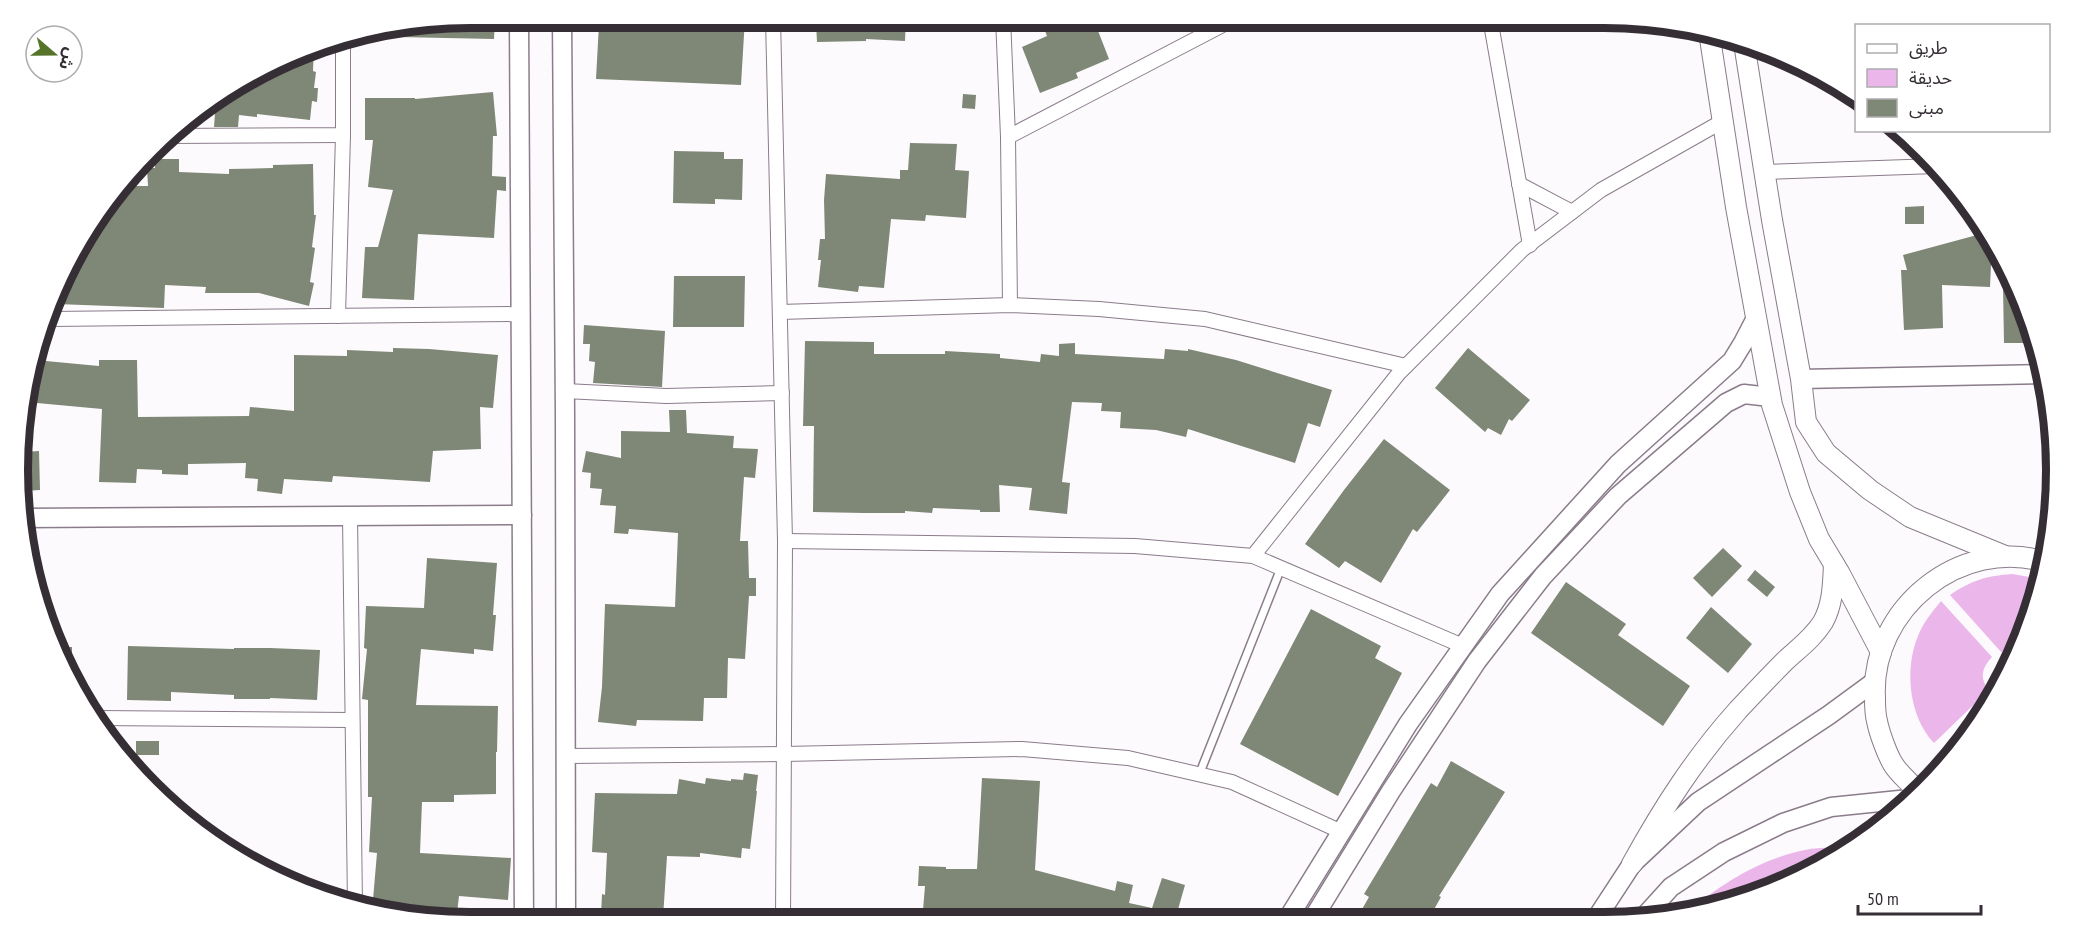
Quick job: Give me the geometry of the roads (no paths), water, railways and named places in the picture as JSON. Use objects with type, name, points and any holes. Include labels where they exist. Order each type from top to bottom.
[{"type":"main road","points":[[1711,42],[1770,397],[1819,539],[1881,652]]},
{"type":"main road","points":[[1745,52],[1801,379],[1806,422],[1826,453],[1870,490],[1910,517],[2005,556],[2036,560]]},
{"type":"main road","points":[[1913,786],[1893,763],[1876,721],[1874,682],[1883,643],[1903,609],[1931,581],[1966,564],[2005,556]]},
{"type":"main road","points":[[1632,864],[1677,787],[1705,751],[1737,711],[1785,661],[1812,637],[1824,620],[1832,599],[1834,564]]},
{"type":"street","points":[[519,28],[524,912]]},
{"type":"street","points":[[562,28],[566,912]]},
{"type":"street","points":[[773,28],[785,541],[783,912]]},
{"type":"street","points":[[1004,28],[1010,305]]},
{"type":"street","points":[[1008,137],[1217,28]]},
{"type":"street","points":[[1492,28],[1530,245]]},
{"type":"street","points":[[338,316],[344,47]]},
{"type":"street","points":[[1253,556],[1406,366],[1530,245],[1601,190],[1723,121]]},
{"type":"street","points":[[182,136],[343,135]]},
{"type":"street","points":[[1764,172],[1924,166]]},
{"type":"street","points":[[1519,184],[1572,212]]},
{"type":"street","points":[[780,312],[1010,305],[1099,309],[1205,319],[1406,366]]},
{"type":"street","points":[[55,319],[521,314]]},
{"type":"street","points":[[1292,912],[1408,724],[1500,594],[1618,464],[1732,361],[1756,318]]},
{"type":"street","points":[[1801,379],[2035,374]]},
{"type":"street","points":[[565,391],[666,396],[782,393]]},
{"type":"street","points":[[1317,912],[1391,792],[1471,671],[1543,576],[1618,496],[1726,403],[1744,394],[1770,397]]},
{"type":"street","points":[[31,518],[522,515]]},
{"type":"street","points":[[350,516],[355,897]]},
{"type":"street","points":[[785,541],[1135,546],[1253,556],[1463,646]]},
{"type":"street","points":[[1601,912],[1632,864],[1698,802],[1829,715],[1874,682]]},
{"type":"street","points":[[104,718],[352,720]]},
{"type":"street","points":[[566,756],[1022,749],[1128,758],[1232,782],[1342,832]]},
{"type":"street","points":[[1650,910],[1671,887],[1724,852],[1783,823],[1831,807],[1898,800]]},
{"type":"lane","points":[[1199,775],[1281,568]]}]
